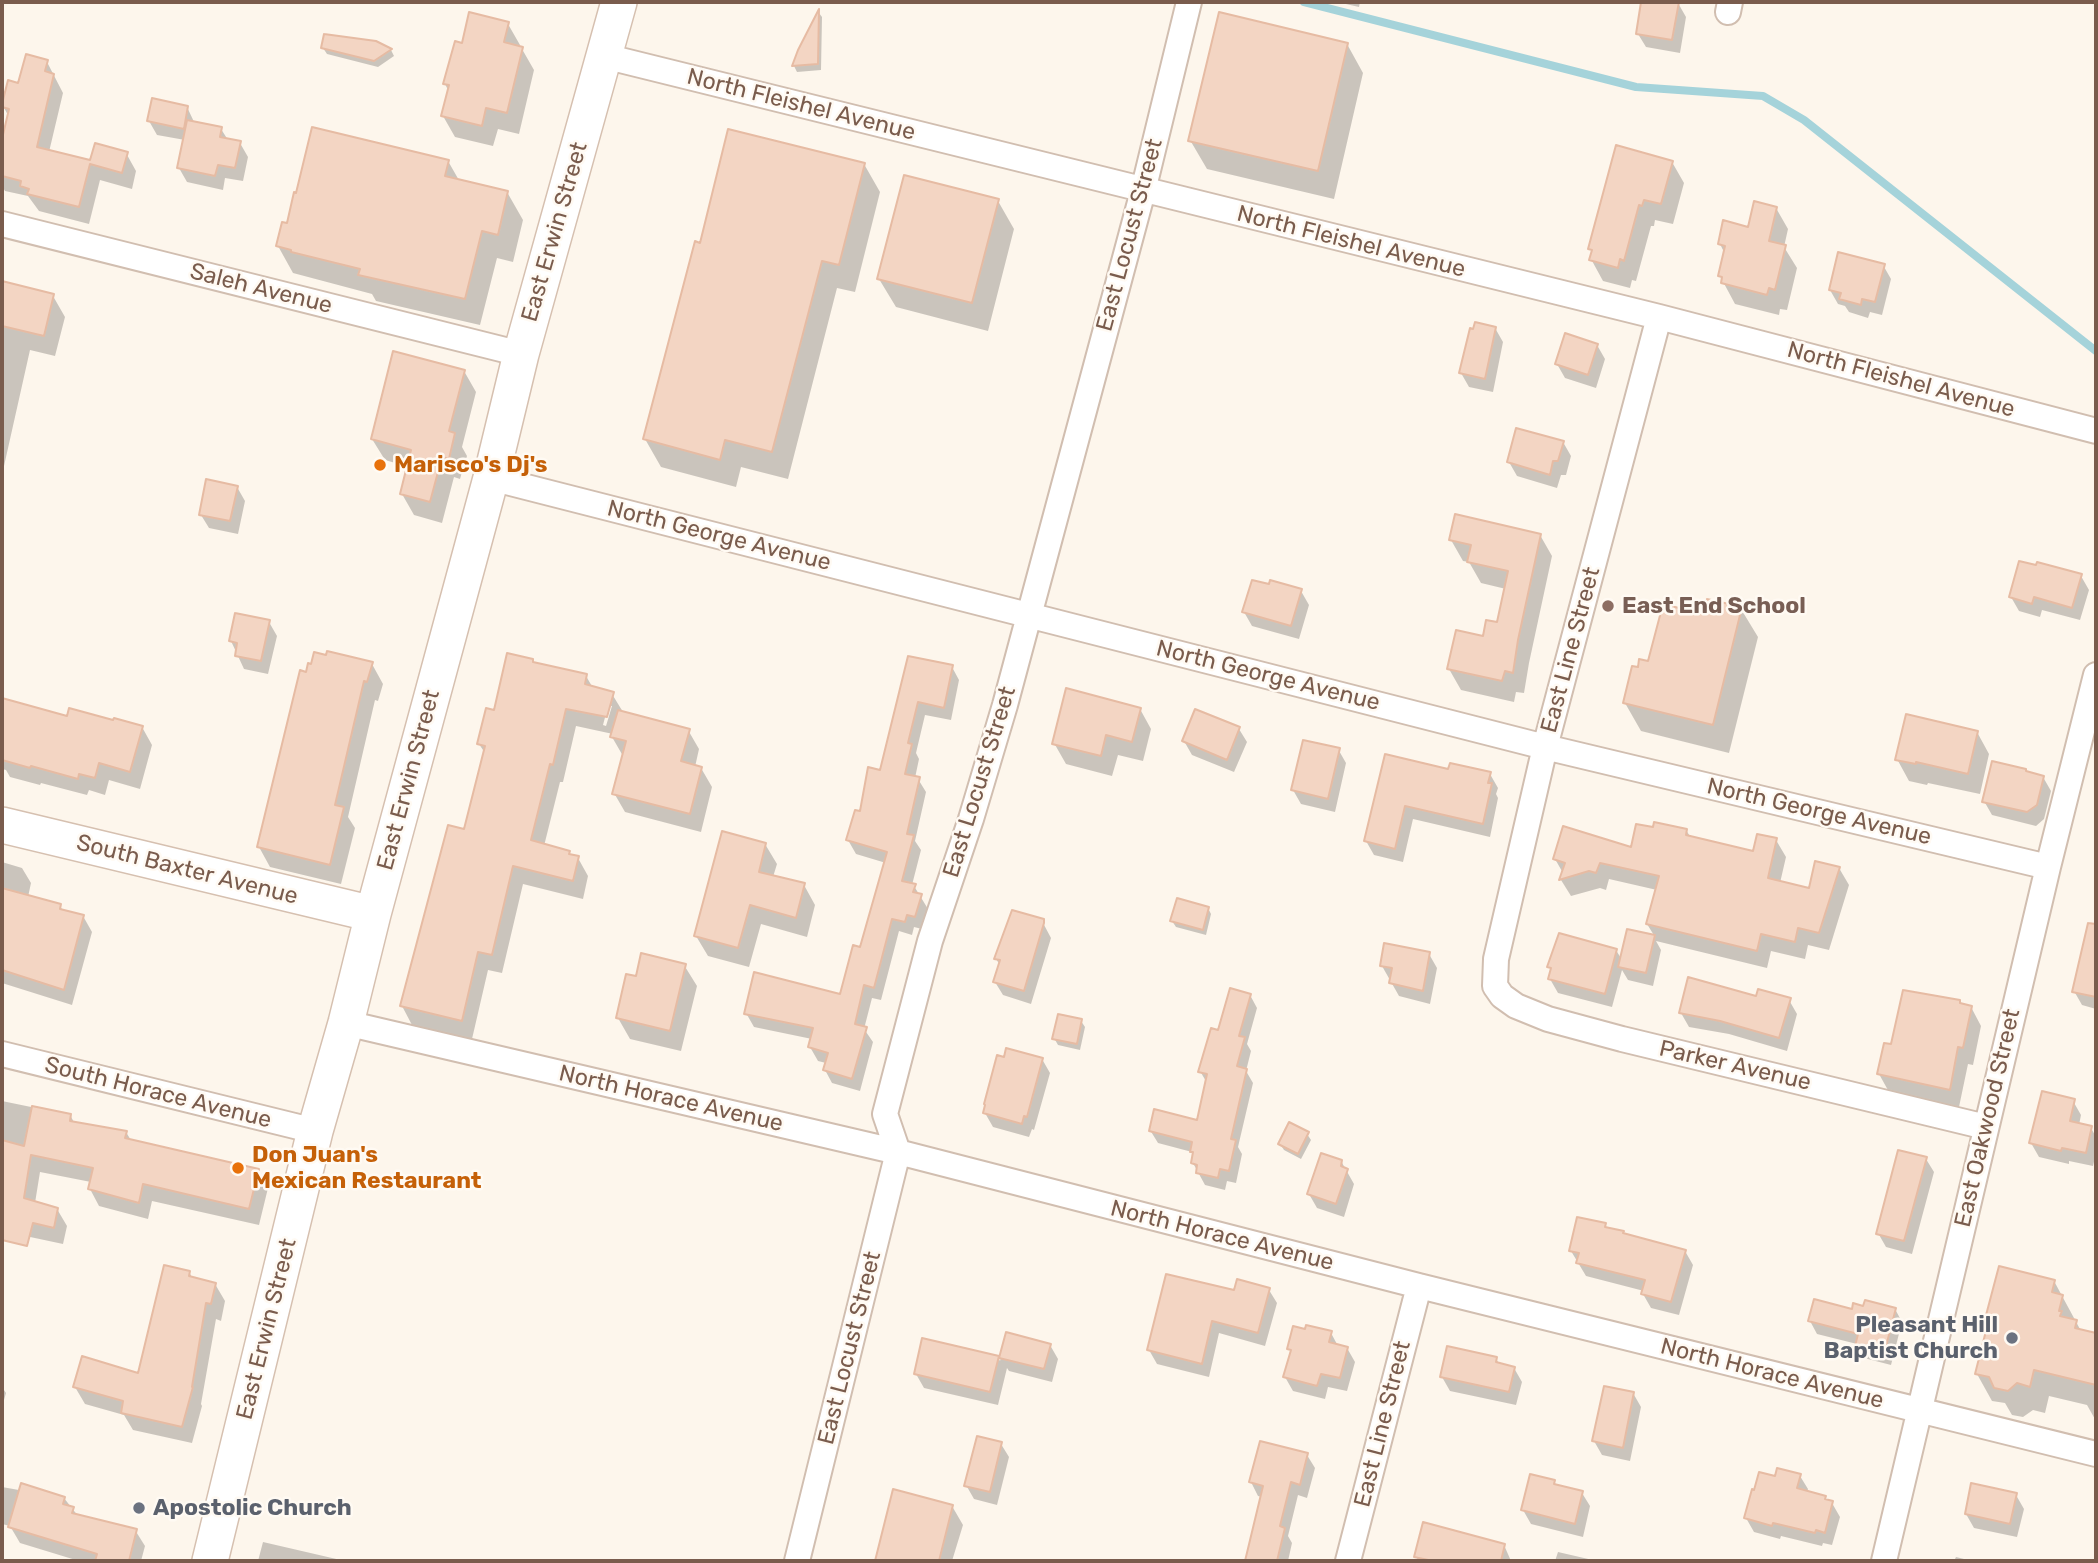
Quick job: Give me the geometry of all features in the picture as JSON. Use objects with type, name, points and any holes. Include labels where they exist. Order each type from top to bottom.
[{"type":"main road","name":"East Erwin Street","points":[[210,1561],[314,1131],[346,1023],[491,478],[521,354],[619,2]]},
{"type":"main road","name":"South Baxter Avenue","points":[[2,825],[373,915]]},
{"type":"street","name":"East Locust Street","points":[[797,1561],[898,1153],[885,1114],[930,941],[971,819],[1005,705],[1143,191],[1189,2]]},
{"type":"street","name":"North Fleishel Avenue","points":[[604,56],[1659,317],[2096,431]]},
{"type":"street","name":"Saleh Avenue","points":[[2,224],[521,354]]},
{"type":"street","name":"East Line Street","points":[[1495,986],[1496,959],[1545,747],[1659,317]]},
{"type":"street","name":"North George Avenue","points":[[491,478],[1545,747],[2048,867]]},
{"type":"street","name":"East Oakwood Street","points":[[1884,1561],[2096,675]]},
{"type":"street","name":"Parker Avenue","points":[[1495,986],[1502,996],[1516,1006],[1548,1019],[1986,1126]]},
{"type":"street","name":"North Horace Avenue","points":[[346,1023],[898,1153],[2096,1454]]},
{"type":"street","name":"South Horace Avenue","points":[[2,1054],[314,1131]]},
{"type":"street","name":"East Line Street","points":[[1348,1561],[1419,1286]]},
{"type":"building","points":[[1641,2],[1679,2],[1672,40],[1636,34]]},
{"type":"building","points":[[819,9],[818,64],[792,66],[798,50]]},
{"type":"building","points":[[469,12],[509,22],[504,42],[523,47],[507,113],[486,108],[482,126],[441,116],[449,85],[443,84],[455,41],[462,43]]},
{"type":"building","points":[[1219,12],[1348,43],[1318,171],[1188,141]]},
{"type":"building","points":[[324,34],[376,41],[392,49],[374,61],[321,48]]},
{"type":"building","points":[[26,54],[48,60],[45,71],[54,74],[37,147],[90,160],[95,143],[128,152],[122,173],[90,164],[79,207],[27,194],[29,189],[20,186],[21,181],[2,176],[2,139],[9,109],[2,107],[2,104],[8,80],[18,83]]},
{"type":"building","points":[[152,98],[188,106],[184,129],[147,121]]},
{"type":"building","points":[[187,120],[222,127],[220,137],[241,141],[235,168],[218,165],[215,176],[177,168]]},
{"type":"building","points":[[312,127],[449,160],[445,176],[508,191],[498,235],[482,231],[465,299],[358,275],[360,269],[276,246],[282,222],[287,223]]},
{"type":"building","points":[[728,129],[865,163],[839,265],[822,261],[772,452],[725,440],[720,460],[643,439],[695,241],[700,243]]},
{"type":"building","points":[[1616,145],[1673,161],[1661,204],[1644,200],[1642,206],[1639,205],[1624,261],[1620,259],[1618,268],[1589,260],[1592,250],[1588,249]]},
{"type":"building","points":[[904,175],[999,199],[972,303],[877,279]]},
{"type":"building","points":[[1754,201],[1777,207],[1769,241],[1786,245],[1775,290],[1769,288],[1767,295],[1721,283],[1722,277],[1718,276],[1725,246],[1718,244],[1723,220],[1748,227]]},
{"type":"building","points":[[1838,252],[1885,264],[1875,302],[1862,299],[1861,305],[1839,299],[1841,293],[1829,290]]},
{"type":"building","points":[[2,281],[54,294],[44,336],[2,326]]},
{"type":"building","points":[[1475,322],[1496,327],[1485,379],[1459,373],[1470,328],[1473,329]]},
{"type":"building","points":[[1565,333],[1598,344],[1588,375],[1555,364]]},
{"type":"building","points":[[393,351],[465,370],[449,431],[455,433],[449,459],[442,457],[430,502],[400,494],[411,450],[371,439]]},
{"type":"building","points":[[1516,428],[1564,441],[1558,461],[1553,461],[1550,475],[1507,462]]},
{"type":"building","points":[[206,479],[238,486],[230,521],[199,515]]},
{"type":"building","points":[[1455,514],[1541,534],[1513,673],[1505,671],[1502,681],[1447,669],[1456,630],[1483,636],[1486,620],[1497,622],[1508,571],[1467,562],[1471,545],[1449,540]]},
{"type":"building","points":[[2019,561],[2036,565],[2037,562],[2082,574],[2072,608],[2034,597],[2032,604],[2009,597]]},
{"type":"building","points":[[1252,580],[1269,584],[1270,580],[1302,589],[1291,626],[1242,612]]},
{"type":"building","points":[[1707,599],[1742,607],[1713,725],[1623,703],[1632,666],[1638,667],[1639,659],[1648,661],[1663,604],[1703,614]]},
{"type":"building","points":[[235,613],[270,620],[261,661],[235,656],[237,643],[229,641]]},
{"type":"building","points":[[327,651],[373,662],[367,682],[364,681],[335,805],[344,807],[330,865],[257,847],[300,670],[306,672],[314,652],[326,655]]},
{"type":"building","points":[[507,653],[533,659],[533,662],[587,674],[585,684],[614,692],[607,717],[566,709],[531,840],[579,856],[573,881],[513,866],[492,955],[478,952],[462,1021],[400,1006],[448,825],[464,829],[485,746],[477,744],[486,708],[494,710]]},
{"type":"building","points":[[908,656],[953,665],[944,708],[918,702],[908,743],[912,744],[905,774],[920,777],[907,834],[914,835],[902,881],[916,884],[913,892],[922,894],[915,917],[907,915],[905,922],[892,919],[874,988],[864,985],[855,1024],[867,1027],[852,1079],[823,1070],[828,1053],[808,1047],[813,1028],[744,1014],[754,972],[840,994],[853,945],[860,947],[887,852],[846,840],[855,810],[860,811],[868,767],[880,770]]},
{"type":"building","points":[[1066,688],[1141,708],[1132,742],[1106,735],[1101,756],[1052,744]]},
{"type":"building","points":[[2,698],[67,716],[69,708],[143,726],[130,772],[99,763],[95,778],[79,774],[78,779],[2,760]]},
{"type":"building","points":[[1195,709],[1240,727],[1227,760],[1182,741]]},
{"type":"building","points":[[618,710],[690,729],[681,761],[702,767],[690,814],[612,794],[626,741],[610,737]]},
{"type":"building","points":[[1906,714],[1978,731],[1968,774],[1895,760]]},
{"type":"building","points":[[1303,740],[1340,748],[1328,799],[1291,790]]},
{"type":"building","points":[[1385,754],[1448,769],[1450,763],[1491,772],[1488,783],[1492,783],[1483,824],[1405,806],[1395,849],[1364,841]]},
{"type":"building","points":[[1992,761],[2044,776],[2037,805],[2027,812],[1982,802]]},
{"type":"building","points":[[1654,822],[1687,829],[1686,835],[1753,851],[1757,834],[1777,838],[1768,878],[1809,888],[1815,861],[1840,867],[1819,933],[1798,928],[1795,942],[1761,934],[1757,951],[1646,924],[1659,876],[1600,863],[1596,873],[1589,871],[1559,880],[1565,863],[1553,859],[1563,826],[1631,847],[1636,824],[1653,827]]},
{"type":"building","points":[[722,831],[766,843],[759,872],[805,883],[796,918],[750,905],[738,948],[694,936]]},
{"type":"building","points":[[2,888],[61,904],[60,909],[84,915],[64,990],[2,970]]},
{"type":"building","points":[[1177,898],[1209,907],[1203,930],[1170,921]]},
{"type":"building","points":[[1012,910],[1044,919],[1024,991],[993,982],[1000,960],[994,959]]},
{"type":"building","points":[[2088,923],[2096,924],[2096,997],[2072,992]]},
{"type":"building","points":[[1627,929],[1655,935],[1646,973],[1618,967]]},
{"type":"building","points":[[1559,933],[1617,949],[1605,994],[1548,979],[1551,968],[1547,967]]},
{"type":"building","points":[[1384,943],[1430,952],[1423,991],[1389,983],[1392,968],[1380,966]]},
{"type":"building","points":[[641,953],[686,964],[670,1031],[616,1018],[626,974],[636,976]]},
{"type":"building","points":[[1688,977],[1756,996],[1758,989],[1791,998],[1779,1038],[1720,1021],[1679,1013]]},
{"type":"building","points":[[1230,988],[1251,994],[1239,1036],[1245,1037],[1237,1066],[1247,1069],[1231,1139],[1236,1140],[1229,1171],[1220,1169],[1218,1178],[1196,1173],[1197,1165],[1191,1163],[1192,1142],[1149,1131],[1154,1109],[1197,1120],[1207,1074],[1198,1072],[1211,1028],[1218,1030]]},
{"type":"building","points":[[1903,990],[1960,1000],[1960,1003],[1972,1006],[1963,1048],[1958,1047],[1950,1090],[1877,1074],[1884,1043],[1891,1044]]},
{"type":"building","points":[[1058,1014],[1082,1019],[1077,1044],[1052,1039]]},
{"type":"building","points":[[1006,1048],[1043,1058],[1027,1117],[1024,1116],[1022,1124],[983,1113],[997,1055],[1004,1057]]},
{"type":"building","points":[[2042,1091],[2075,1099],[2070,1121],[2092,1126],[2086,1153],[2062,1148],[2061,1151],[2029,1143]]},
{"type":"building","points":[[32,1106],[71,1114],[70,1121],[127,1131],[125,1138],[259,1169],[249,1209],[143,1184],[139,1203],[88,1189],[93,1168],[31,1155],[24,1198],[58,1208],[54,1228],[33,1223],[27,1246],[2,1240],[2,1140],[24,1146]]},
{"type":"building","points":[[1289,1122],[1309,1132],[1298,1154],[1278,1144]]},
{"type":"building","points":[[1898,1150],[1927,1157],[1904,1241],[1876,1234]]},
{"type":"building","points":[[1321,1153],[1342,1160],[1341,1166],[1348,1169],[1336,1204],[1307,1194]]},
{"type":"building","points":[[1577,1217],[1606,1223],[1605,1227],[1686,1250],[1671,1302],[1641,1294],[1645,1280],[1576,1263],[1579,1253],[1569,1251]]},
{"type":"building","points":[[164,1265],[190,1271],[189,1276],[216,1283],[211,1304],[206,1303],[193,1387],[182,1427],[121,1413],[123,1401],[73,1387],[82,1356],[138,1373]]},
{"type":"building","points":[[1999,1266],[2055,1280],[2052,1292],[2063,1295],[2060,1316],[2077,1320],[2075,1328],[2096,1333],[2096,1385],[2034,1370],[2030,1387],[2017,1383],[2008,1391],[1994,1388],[1989,1377],[1975,1374],[1989,1319],[1985,1319]]},
{"type":"building","points":[[1166,1274],[1234,1290],[1237,1279],[1270,1288],[1258,1333],[1212,1321],[1202,1364],[1147,1350]]},
{"type":"building","points":[[1814,1299],[1852,1309],[1853,1303],[1863,1306],[1865,1300],[1896,1308],[1884,1354],[1855,1346],[1858,1334],[1808,1321]]},
{"type":"building","points":[[1306,1325],[1332,1331],[1329,1342],[1348,1347],[1340,1378],[1321,1374],[1317,1386],[1283,1377],[1291,1350],[1287,1349],[1293,1326],[1305,1329]]},
{"type":"building","points":[[1006,1332],[1051,1344],[1044,1369],[999,1358]]},
{"type":"building","points":[[922,1338],[999,1356],[990,1392],[914,1374]]},
{"type":"building","points":[[1447,1346],[1497,1357],[1496,1362],[1515,1367],[1509,1392],[1440,1377]]},
{"type":"building","points":[[1604,1386],[1634,1392],[1623,1448],[1592,1441]]},
{"type":"building","points":[[977,1436],[1002,1442],[990,1492],[964,1486]]},
{"type":"building","points":[[1260,1441],[1308,1453],[1300,1485],[1291,1482],[1280,1526],[1285,1528],[1277,1561],[1245,1561],[1263,1486],[1249,1482]]},
{"type":"building","points":[[1777,1468],[1801,1474],[1797,1488],[1826,1496],[1825,1499],[1833,1501],[1825,1533],[1773,1523],[1772,1526],[1744,1518],[1759,1472],[1775,1476]]},
{"type":"building","points":[[1530,1474],[1555,1480],[1554,1484],[1583,1491],[1575,1524],[1521,1510]]},
{"type":"building","points":[[21,1483],[65,1497],[63,1504],[74,1507],[72,1513],[137,1529],[129,1561],[95,1561],[97,1554],[8,1527]]},
{"type":"building","points":[[1971,1483],[2017,1493],[2010,1524],[1965,1514]]},
{"type":"building","points":[[893,1489],[953,1505],[939,1561],[875,1561]]},
{"type":"building","points":[[1423,1522],[1505,1544],[1501,1561],[1433,1561],[1414,1557]]},
{"type":"waterway","points":[[1304,2],[1636,87],[1763,96],[1804,120],[2096,351]]},
{"type":"place","name":"Marisco's Dj's","points":[[380,465]]},
{"type":"place","name":"East End School","points":[[1608,606]]},
{"type":"place","name":"Don Juan's Mexican Restaurant","points":[[238,1168]]},
{"type":"place","name":"Pleasant Hill Baptist Church","points":[[2012,1338]]},
{"type":"place","name":"Apostolic Church","points":[[139,1508]]}]
